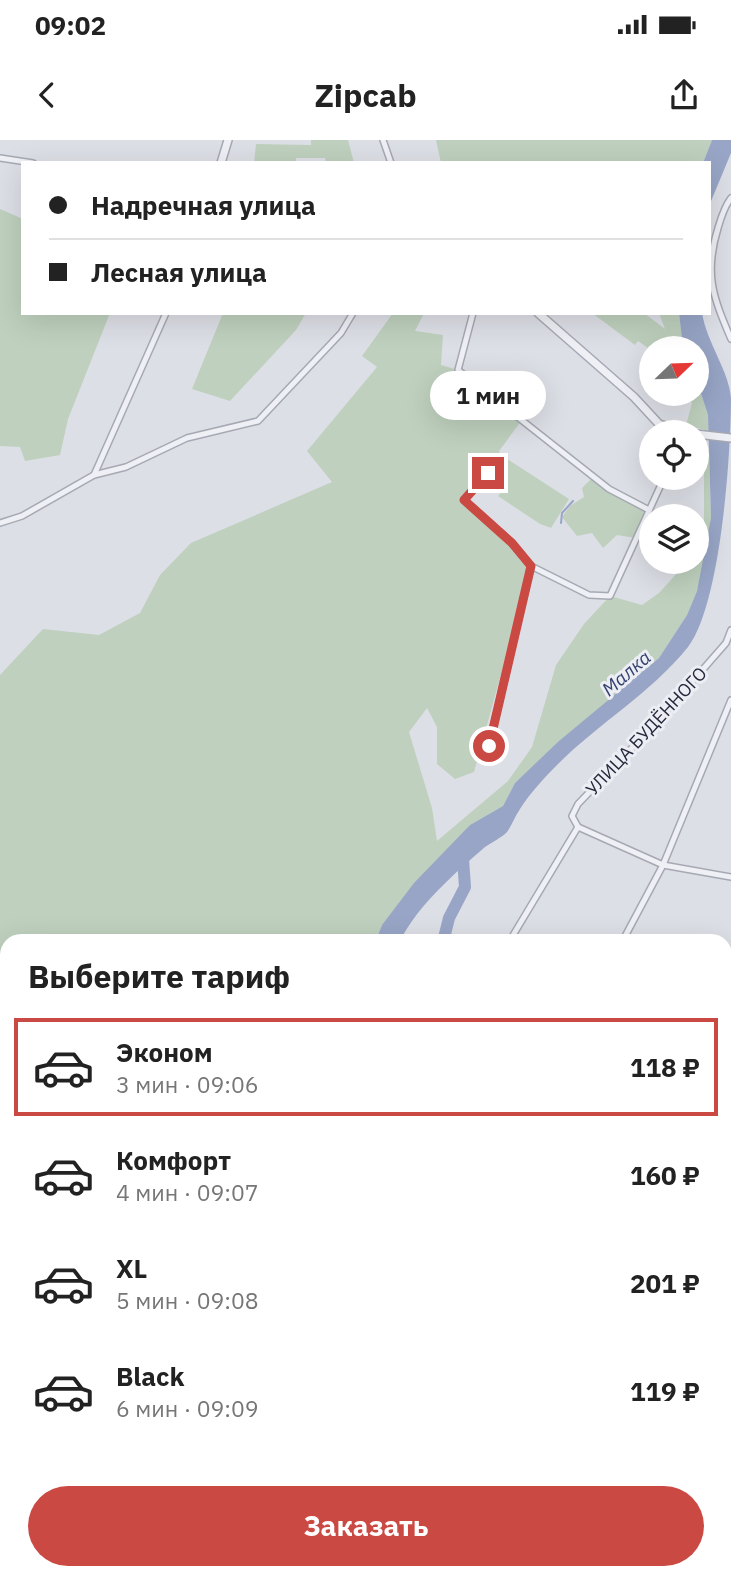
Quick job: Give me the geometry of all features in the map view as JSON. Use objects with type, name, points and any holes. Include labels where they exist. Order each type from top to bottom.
[{"type":"street","points":[[222,161],[228,140]]},
{"type":"street","points":[[383,140],[390,161]]},
{"type":"street","points":[[0,158],[21,161]]},
{"type":"street","points":[[711,267],[715,237],[731,198]]},
{"type":"street","points":[[711,281],[714,300],[731,339]]},
{"type":"street","points":[[94,475],[165,315]]},
{"type":"street","points":[[0,523],[22,516],[94,475],[126,467],[187,438],[258,421],[341,333],[352,315]]},
{"type":"street","points":[[472,315],[458,370],[609,489],[639,505]]},
{"type":"street","points":[[540,315],[634,397],[655,420]]},
{"type":"street","points":[[709,435],[731,438]]},
{"type":"street","points":[[488,473],[464,500],[512,543],[531,566],[589,595],[610,596],[639,532]]},
{"type":"street","points":[[489,746],[531,566]]},
{"type":"street","name":"УЛИЦА БУДЁННОГО","points":[[514,934],[578,827],[572,816],[578,804],[665,713],[726,643],[731,630]]},
{"type":"street","points":[[626,934],[663,865],[731,700]]},
{"type":"street","points":[[578,827],[663,865],[731,876]]},
{"type":"green space","points":[[311,140],[348,140],[353,161],[296,158],[296,161],[254,161],[256,144],[311,145]]},
{"type":"green space","points":[[436,140],[712,140],[704,161],[441,161]]},
{"type":"green space","points":[[0,209],[21,218],[21,315],[109,315],[68,419],[60,455],[25,461],[20,447],[0,446]]},
{"type":"green space","points":[[222,315],[305,315],[296,330],[230,401],[192,389]]},
{"type":"green space","points":[[392,315],[423,315],[415,331],[443,335],[441,365],[458,370],[522,420],[499,451],[501,455],[569,499],[551,528],[540,524],[498,496],[506,487],[488,473],[464,500],[512,543],[531,566],[474,772],[455,779],[437,764],[437,727],[427,708],[409,732],[432,808],[437,841],[508,781],[532,747],[556,665],[584,624],[610,596],[642,605],[659,593],[676,574],[701,574],[697,591],[687,615],[659,658],[515,783],[503,806],[470,825],[382,925],[378,934],[0,934],[0,675],[43,629],[99,635],[140,613],[160,575],[191,543],[332,482],[307,451],[377,367],[362,356]]},
{"type":"green space","points":[[595,315],[647,315],[665,329],[660,315],[679,315],[682,336],[639,336],[635,345]]},
{"type":"green space","points":[[691,406],[705,406],[708,420],[687,420]]},
{"type":"green space","points":[[709,450],[711,518],[709,534],[709,504],[704,504],[704,490],[709,490]]},
{"type":"green space","points":[[593,477],[639,504],[639,532],[636,538],[617,535],[603,548],[592,533],[577,536],[562,517],[570,506],[584,497],[582,488]]},
{"type":"water","points":[[712,140],[731,140],[731,153],[711,201],[711,161],[704,161]]},
{"type":"water","points":[[679,315],[703,315],[708,335],[682,336]]},
{"type":"water","points":[[709,337],[726,378],[731,398],[729,454],[722,527],[709,598],[688,647],[658,679],[548,774],[524,803],[507,832],[485,847],[438,890],[404,934],[378,934],[382,925],[414,883],[470,825],[503,806],[515,783],[559,741],[659,658],[687,615],[697,591],[700,574],[709,574],[711,518],[708,415],[705,406],[709,406]]},
{"type":"waterway","points":[[561,523],[562,513],[573,501]]},
{"type":"waterway","points":[[445,934],[449,918],[465,887],[463,859]]},
{"type":"route","points":[[488,473],[464,500],[512,543],[531,566],[489,746]]},
{"type":"water label","name":"Малка","points":[[626,673]]}]
